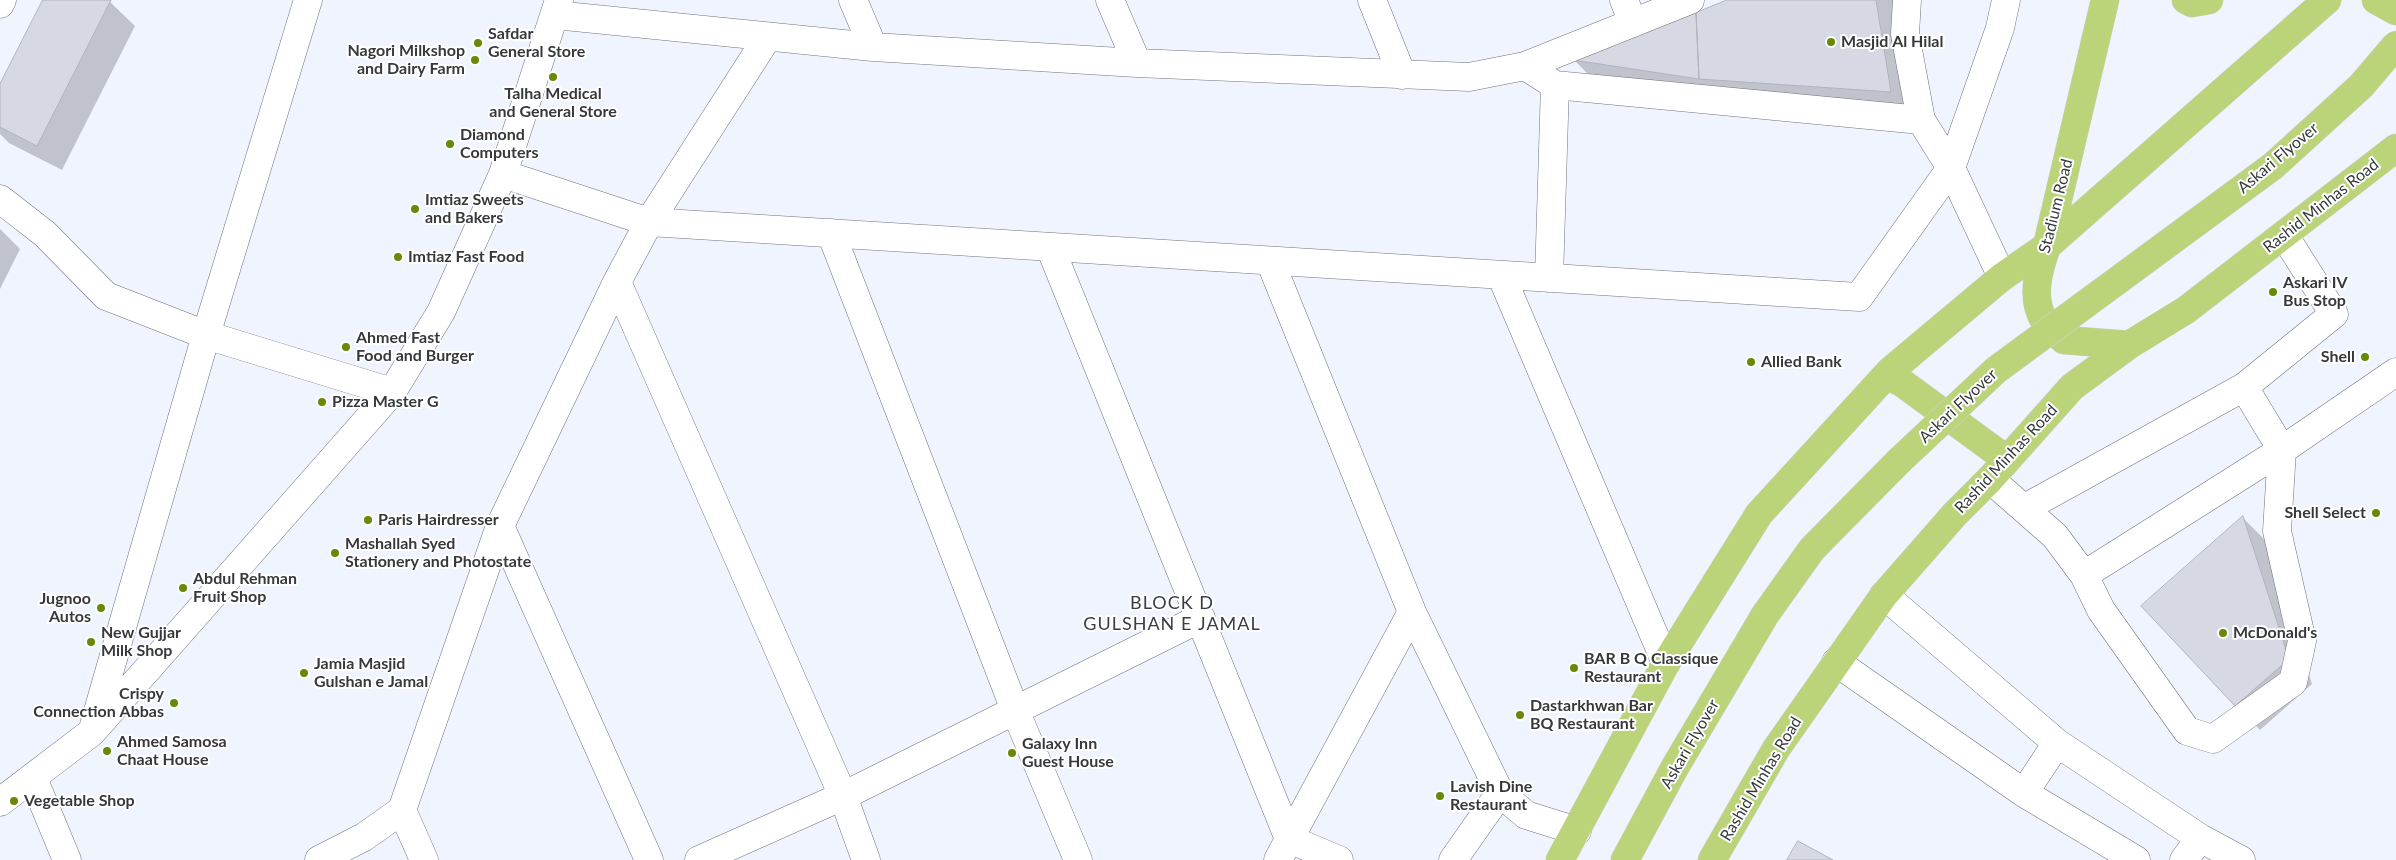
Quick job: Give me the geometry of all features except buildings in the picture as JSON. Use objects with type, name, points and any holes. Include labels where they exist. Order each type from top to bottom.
[{"type":"main road","name":"Stadium Road","points":[[2106,0],[2047,246],[2038,273],[2038,297],[2044,320],[2064,340],[2130,345]]},
{"type":"main road","points":[[2186,0],[2192,3],[2209,0]]},
{"type":"main road","points":[[1560,860],[1666,663],[1759,514],[1886,376],[2002,276],[2047,246],[2327,0]]},
{"type":"main road","points":[[2376,0],[2396,11]]},
{"type":"main road","name":"Askari Flyover","points":[[1625,860],[1675,767],[1765,615],[1812,549],[1899,461],[1996,370],[2273,166],[2361,86],[2396,45]]},
{"type":"main road","name":"Rashid Minhas Road","points":[[1712,860],[1776,749],[1884,595],[1955,514],[2072,387],[2130,345],[2186,310],[2396,148]]},
{"type":"main road","points":[[1886,376],[1900,382],[1998,469]]},
{"type":"street","points":[[0,4],[2,0]]},
{"type":"street","points":[[92,732],[206,335],[308,0]]},
{"type":"street","points":[[852,0],[873,47]]},
{"type":"street","points":[[1110,0],[1138,63]]},
{"type":"street","points":[[1372,0],[1402,75]]},
{"type":"street","points":[[0,802],[92,732],[392,392],[441,312],[503,174],[557,8],[767,38],[873,47],[1138,63],[1469,77],[1525,66],[1629,12],[1690,0]]},
{"type":"street","points":[[1907,0],[1904,34],[1921,120],[1951,168],[2002,276]]},
{"type":"street","points":[[503,174],[649,222],[1859,297],[1951,168],[2000,28],[2006,0]]},
{"type":"street","points":[[319,860],[364,837],[402,810],[500,526],[617,282],[649,222],[767,38]]},
{"type":"street","points":[[1525,66],[1556,84],[1921,120]]},
{"type":"street","points":[[1549,278],[1556,84]]},
{"type":"street","points":[[0,200],[45,234],[106,296],[206,335],[392,392]]},
{"type":"street","points":[[830,233],[1015,710],[1078,860]]},
{"type":"street","points":[[2025,508],[2244,387],[2334,314],[2284,235]]},
{"type":"street","points":[[1050,247],[1201,618],[1284,850]]},
{"type":"street","points":[[1270,260],[1412,612],[1500,793],[1526,815],[1576,831]]},
{"type":"street","points":[[1501,275],[1666,663]]},
{"type":"street","points":[[617,282],[843,796],[866,860]]},
{"type":"street","points":[[2084,575],[2282,450],[2396,372]]},
{"type":"street","points":[[1998,469],[2025,508],[2055,536],[2084,575],[2101,610],[2187,731],[2213,739],[2293,682],[2302,641],[2277,531],[2282,450],[2244,387]]},
{"type":"street","points":[[500,526],[649,860]]},
{"type":"street","points":[[1884,595],[2057,742],[2200,838],[2241,860]]},
{"type":"street","points":[[1284,850],[1412,612]]},
{"type":"street","points":[[699,860],[843,796],[1201,618]]},
{"type":"street","points":[[1836,662],[2024,793],[2136,860]]},
{"type":"street","points":[[2024,793],[2057,742]]},
{"type":"street","points":[[33,778],[66,860]]},
{"type":"street","points":[[1453,860],[1500,793]]},
{"type":"street","points":[[402,810],[424,860]]},
{"type":"street","points":[[2184,860],[2200,838]]},
{"type":"street","points":[[1284,850],[1339,860]]},
{"type":"place","name":"Masjid Al Hilal","points":[[1831,42]]},
{"type":"place","name":"Safdar General Store","points":[[478,43]]},
{"type":"place","name":"Nagori Milkshop and Dairy Farm","points":[[475,60]]},
{"type":"place","name":"Talha Medical and General Store","points":[[553,77]]},
{"type":"place","name":"Diamond Computers","points":[[450,144]]},
{"type":"place","name":"Imtiaz Sweets and Bakers","points":[[415,209]]},
{"type":"place","name":"Imtiaz Fast Food","points":[[398,257]]},
{"type":"place","name":"Askari IV Bus Stop","points":[[2273,292]]},
{"type":"place","name":"Ahmed Fast Food and Burger","points":[[346,347]]},
{"type":"place","name":"Shell","points":[[2365,357]]},
{"type":"place","name":"Allied Bank","points":[[1751,362]]},
{"type":"place","name":"Pizza Master G","points":[[322,402]]},
{"type":"place","name":"Shell Select","points":[[2376,513]]},
{"type":"place","name":"Paris Hairdresser","points":[[368,520]]},
{"type":"place","name":"Mashallah Syed Stationery and Photostate","points":[[335,553]]},
{"type":"place","name":"Abdul Rehman Fruit Shop","points":[[183,588]]},
{"type":"place","name":"Jugnoo Autos","points":[[101,608]]},
{"type":"place","name":"McDonald's","points":[[2223,633]]},
{"type":"place","name":"New Gujjar Milk Shop","points":[[91,642]]},
{"type":"place","name":"BAR B Q Classique Restaurant","points":[[1574,668]]},
{"type":"place","name":"Jamia Masjid Gulshan e Jamal","points":[[304,673]]},
{"type":"place","name":"Crispy Connection Abbas","points":[[174,703]]},
{"type":"place","name":"Dastarkhwan Bar BQ Restaurant","points":[[1520,715]]},
{"type":"place","name":"Ahmed Samosa Chaat House","points":[[107,751]]},
{"type":"place","name":"Galaxy Inn Guest House","points":[[1012,753]]},
{"type":"place","name":"Lavish Dine Restaurant","points":[[1440,796]]},
{"type":"place","name":"Vegetable Shop","points":[[14,801]]},
{"type":"district","name":"BLOCK D GULSHAN E JAMAL","points":[[1172,613]]}]
